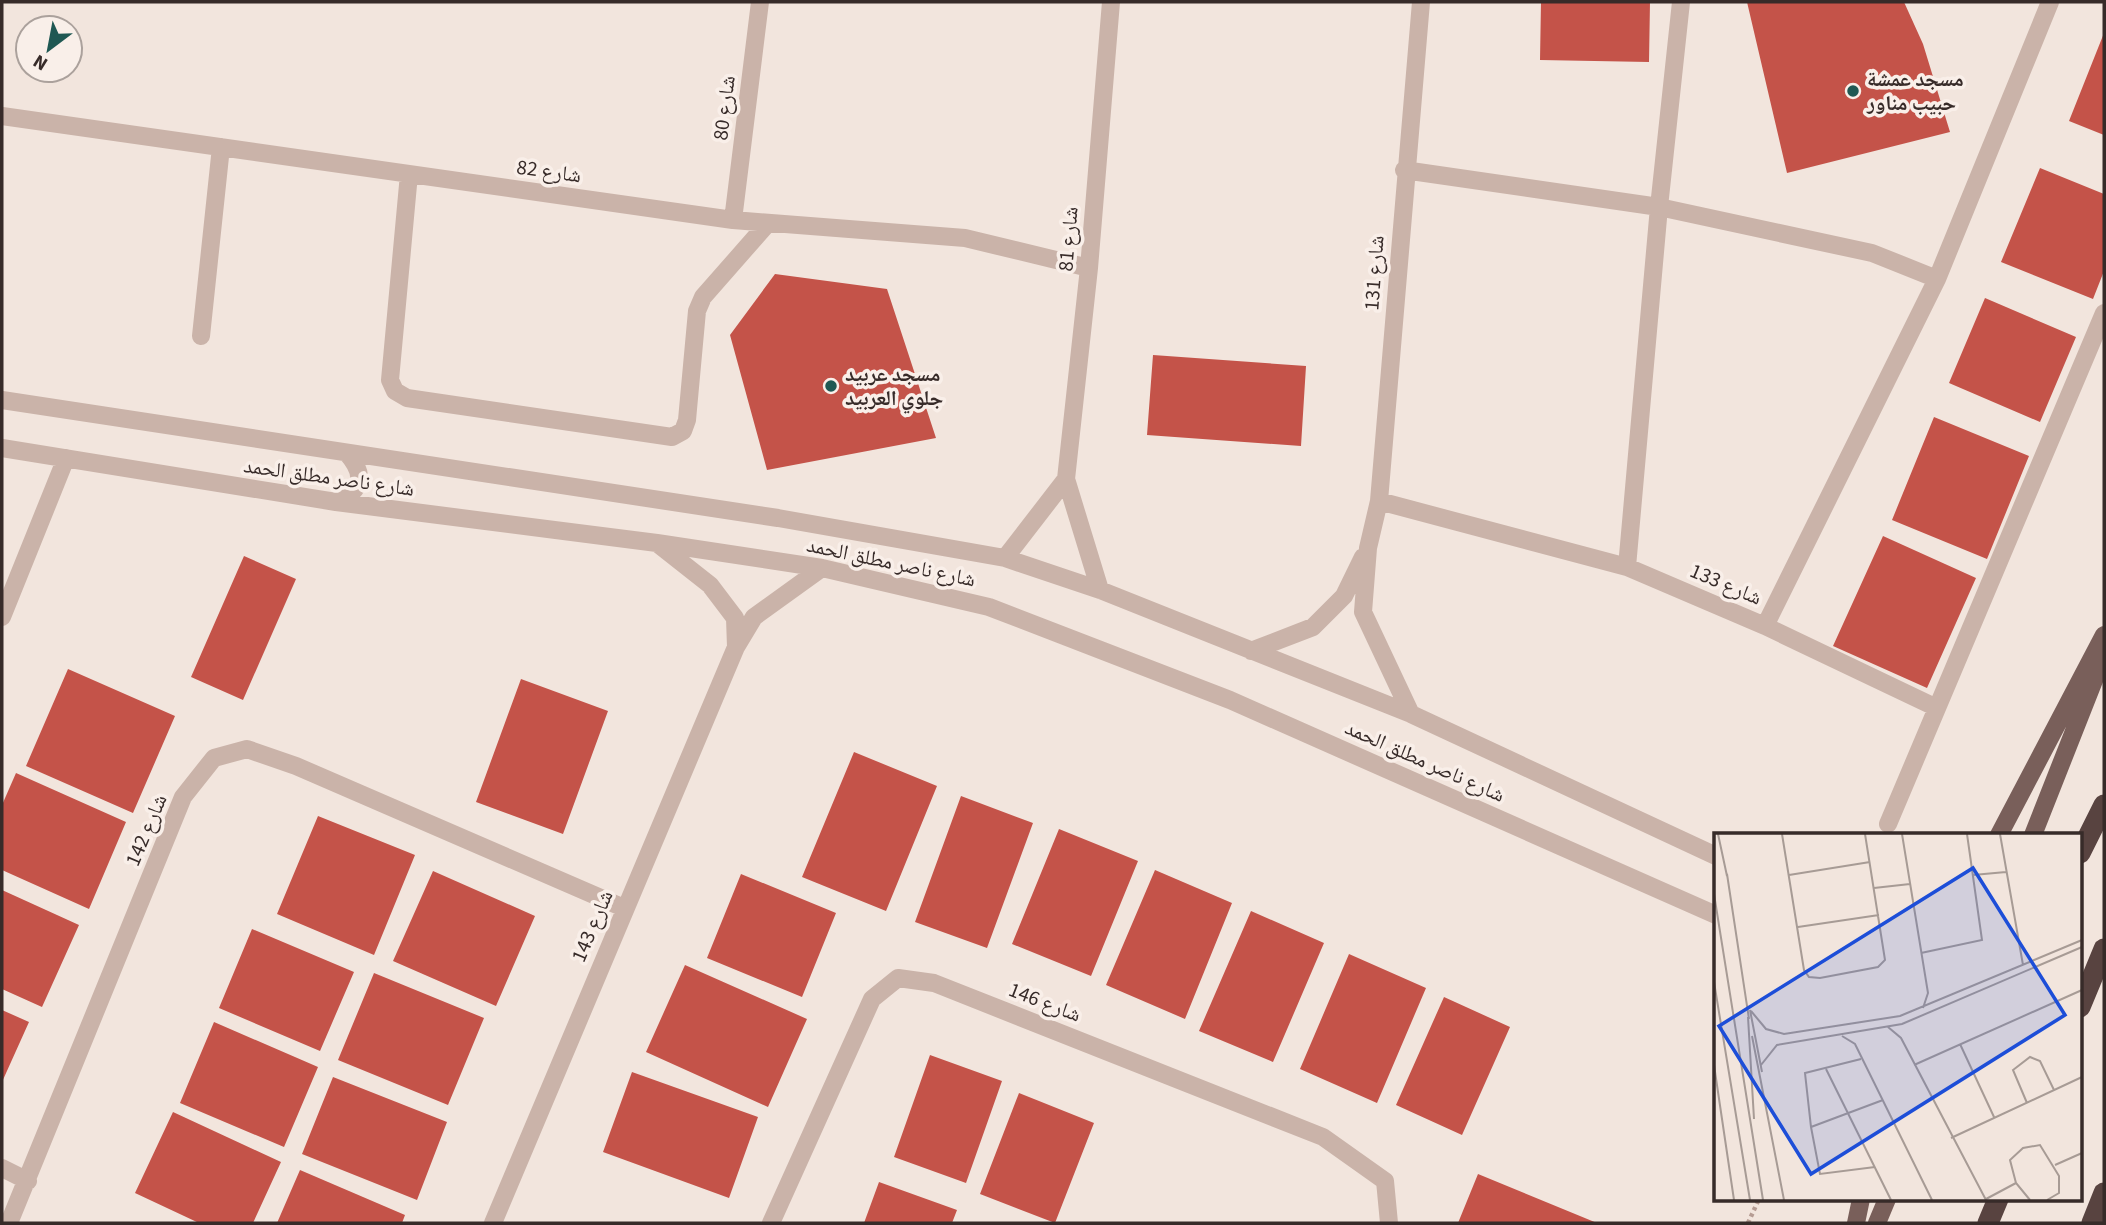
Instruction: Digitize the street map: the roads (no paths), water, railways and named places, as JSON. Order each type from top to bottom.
[{"type":"highway","points":[[2082,848],[2104,805]]},
{"type":"highway","points":[[2082,1002],[2104,949]]},
{"type":"highway","points":[[2092,1223],[2104,1193]]},
{"type":"highway","points":[[1988,1223],[1998,1200]]},
{"type":"main road","points":[[2000,833],[2104,635]]},
{"type":"main road","points":[[2034,833],[2104,655]]},
{"type":"main road","points":[[1856,1223],[1860,1200]]},
{"type":"main road","points":[[1877,1223],[1887,1200]]},
{"type":"street","name":"شارع 80","points":[[733,220],[760,2]]},
{"type":"street","name":"شارع 81","points":[[1100,590],[1066,479],[1089,268],[1111,2]]},
{"type":"street","name":"شارع 131","points":[[1411,714],[1363,612],[1368,548],[1379,501],[1421,2]]},
{"type":"street","points":[[1627,567],[1659,207],[1681,2]]},
{"type":"street","name":"شارع 133","points":[[1379,501],[1627,567],[1765,626],[1937,279],[2050,2]]},
{"type":"street","name":"شارع 82","points":[[2,116],[733,220],[965,238],[1089,268]]},
{"type":"street","points":[[201,336],[221,147]]},
{"type":"street","points":[[1405,170],[1659,207],[1872,253],[1937,279]]},
{"type":"street","points":[[409,174],[390,380],[395,391],[407,398],[672,437],[683,431],[687,420],[700,304],[768,223]]},
{"type":"street","points":[[1888,824],[2104,313]]},
{"type":"street","name":"شارع ناصر مطلق الحمد","points":[[2,400],[778,517],[1005,558],[1100,590],[1411,714],[1714,855]]},
{"type":"street","name":"شارع ناصر مطلق الحمد","points":[[2,448],[337,502],[657,543],[822,568],[989,607],[1230,700],[1714,914]]},
{"type":"street","points":[[337,502],[351,495],[360,482],[358,466],[347,453]]},
{"type":"street","points":[[2,617],[66,458]]},
{"type":"street","points":[[1005,558],[1066,479]]},
{"type":"street","points":[[657,543],[710,585],[735,618],[736,647]]},
{"type":"street","name":"شارع 131","points":[[1251,651],[1313,627],[1344,596],[1368,548]]},
{"type":"street","name":"شارع 143","points":[[493,1223],[736,647],[754,617],[822,568]]},
{"type":"street","points":[[1765,626],[1937,708]]},
{"type":"street","name":"شارع 142","points":[[9,1223],[183,797],[215,758],[247,749],[296,766],[624,908]]},
{"type":"street","name":"شارع 146","points":[[771,1223],[872,999],[898,978],[934,983],[1323,1137],[1385,1181],[1389,1223]]},
{"type":"street","points":[[2,1168],[28,1181]]},
{"type":"place","name":"مسجد عمشة حبيب مناور","points":[[1853,91]]},
{"type":"place","name":"مسجد عربيد جلوي العربيد","points":[[831,386]]}]
